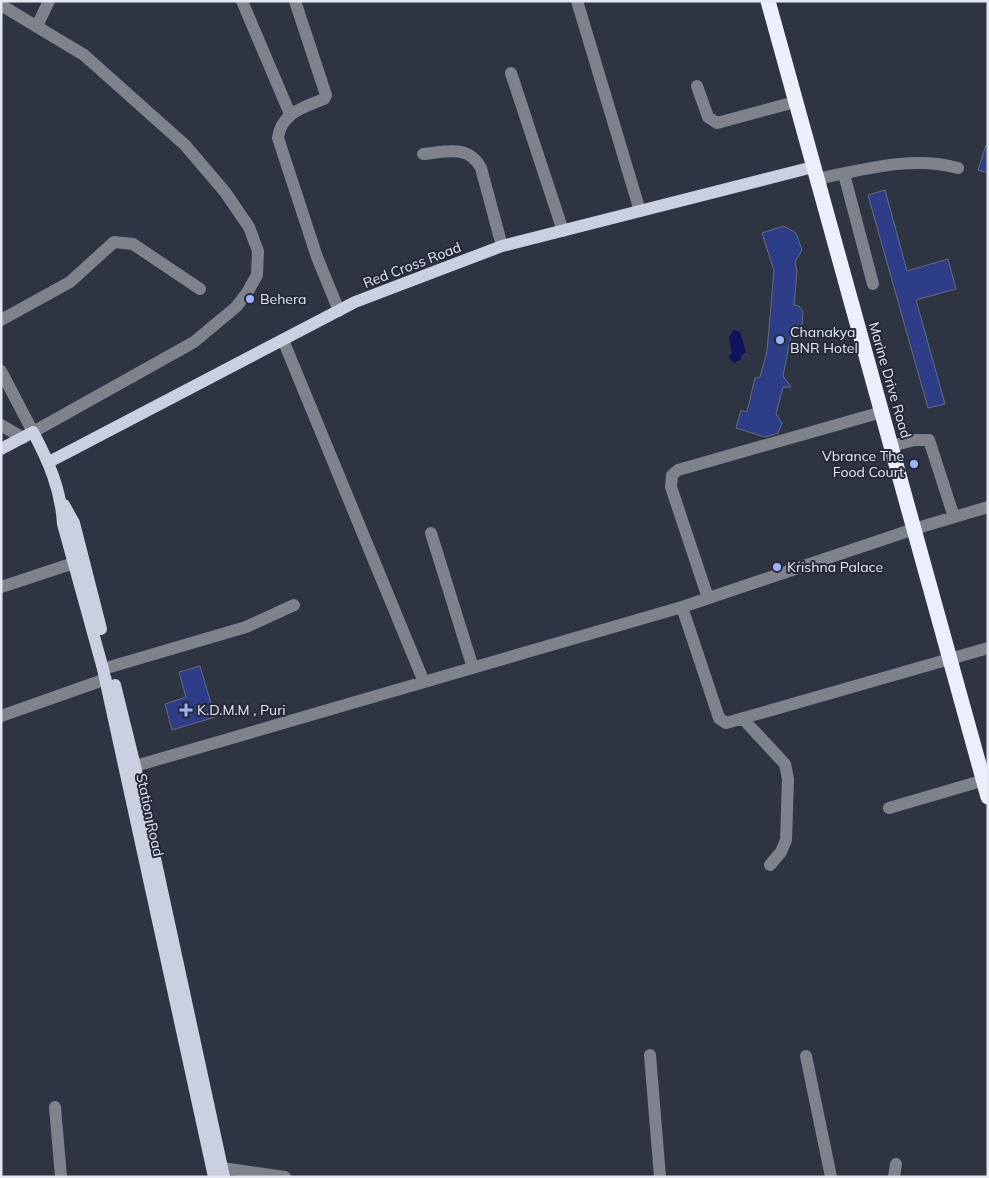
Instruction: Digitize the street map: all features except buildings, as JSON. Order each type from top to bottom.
[{"type":"highway","name":"Marine Drive Road","points":[[768,1],[950,660],[986,780],[988,797]]},
{"type":"main road","name":"Red Cross Road","points":[[49,462],[355,302],[502,246],[640,211],[815,173]]},
{"type":"main road","points":[[1,449],[28,435]]},
{"type":"main road","name":"Station Road","points":[[28,435],[49,462],[62,501],[63,524],[107,671],[220,1174]]},
{"type":"main road","points":[[62,501],[74,523],[107,671]]},
{"type":"street","points":[[38,26],[49,1]]},
{"type":"street","points":[[242,1],[290,114]]},
{"type":"street","points":[[295,1],[326,95],[324,99],[290,114],[279,130],[280,145],[317,257],[339,311]]},
{"type":"street","points":[[577,1],[640,211]]},
{"type":"street","points":[[1,6],[38,26],[84,55],[185,145],[225,192],[249,227],[258,251],[257,275],[248,293],[236,307],[201,336],[28,435]]},
{"type":"street","points":[[511,73],[563,231]]},
{"type":"street","points":[[697,86],[708,117],[717,123],[795,102]]},
{"type":"street","points":[[423,154],[453,151],[468,153],[476,159],[502,246]]},
{"type":"street","points":[[815,173],[844,174],[906,163],[929,162],[958,168]]},
{"type":"street","points":[[844,174],[873,284]]},
{"type":"street","points":[[1,320],[70,282],[114,242],[133,244],[200,289]]},
{"type":"street","points":[[283,340],[424,682]]},
{"type":"street","points":[[1,371],[28,435]]},
{"type":"street","points":[[708,598],[671,487],[672,475],[678,470],[882,412]]},
{"type":"street","points":[[1,425],[28,435]]},
{"type":"street","points":[[891,446],[915,440],[929,440],[954,517]]},
{"type":"street","points":[[130,768],[682,607],[914,529],[988,507]]},
{"type":"street","points":[[431,533],[473,668]]},
{"type":"street","points":[[1,587],[74,563]]},
{"type":"street","points":[[1,716],[107,671],[246,627],[294,605]]},
{"type":"street","points":[[682,607],[719,718],[726,723],[988,648]]},
{"type":"street","points":[[743,719],[785,764],[788,779],[786,840],[770,865]]},
{"type":"street","points":[[889,808],[986,780]]},
{"type":"street","points":[[650,1055],[660,1177]]},
{"type":"street","points":[[806,1056],[831,1177]]},
{"type":"street","points":[[55,1107],[61,1177]]},
{"type":"street","points":[[894,1177],[896,1164]]},
{"type":"street","points":[[220,1174],[285,1177]]},
{"type":"shaded area","points":[[734,330],[740,332],[746,352],[740,360],[734,363],[728,357],[732,353],[729,337]]},
{"type":"place","name":"Behera","points":[[250,299]]},
{"type":"place","name":"Chanakya BNR Hotel","points":[[780,340]]},
{"type":"place","name":"Vbrance The Food Court","points":[[914,464]]},
{"type":"place","name":"Krishna Palace","points":[[777,567]]},
{"type":"place","name":"K.D.M.M , Puri","points":[[186,710]]}]
